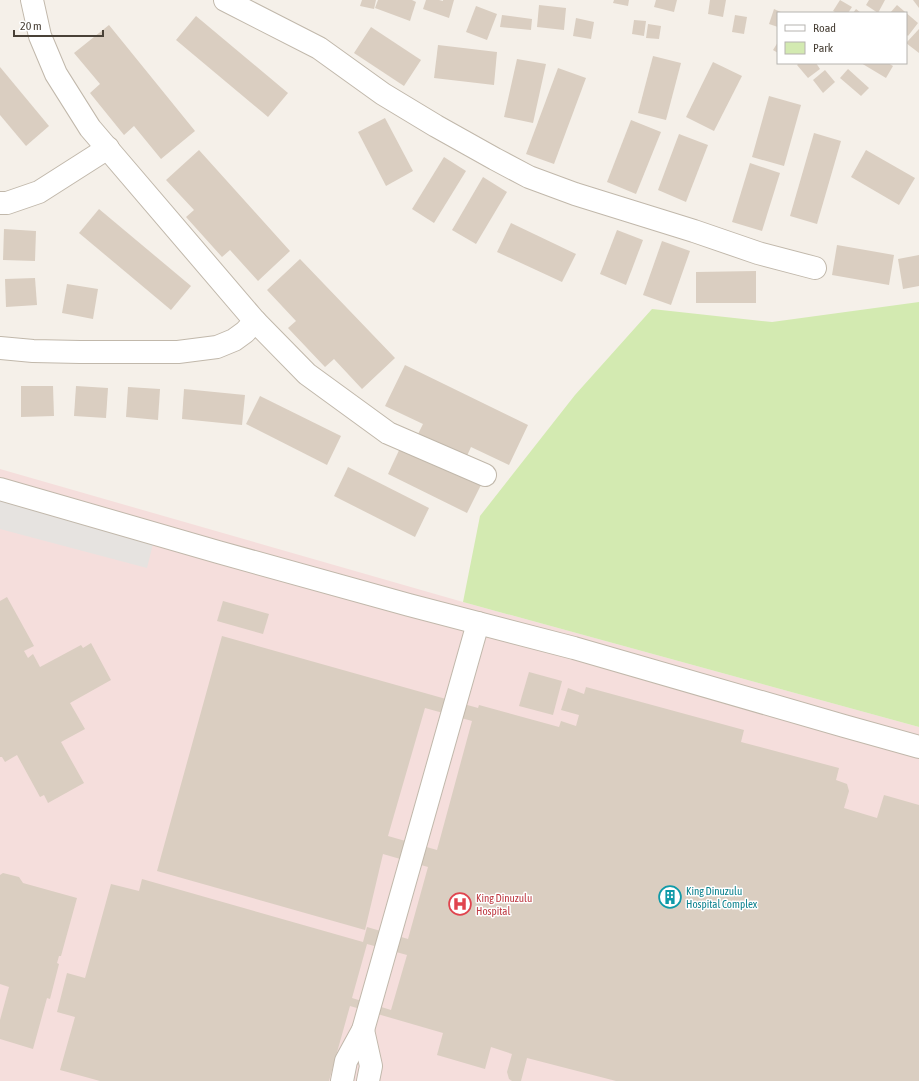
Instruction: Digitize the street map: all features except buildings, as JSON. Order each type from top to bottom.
[{"type":"street","points":[[32,0],[40,36],[56,74],[90,128],[255,321],[307,374],[388,433],[485,476]]},
{"type":"street","points":[[225,0],[320,48],[383,94],[436,126],[529,177],[575,194],[694,231],[758,253],[815,268]]},
{"type":"street","points":[[0,203],[7,203],[39,192],[108,148]]},
{"type":"street","points":[[0,348],[33,351],[178,352],[217,347],[234,340],[245,332],[255,321]]},
{"type":"street","points":[[0,489],[248,561],[582,650],[919,747]]},
{"type":"street","points":[[342,1081],[346,1061],[363,1030],[478,623]]},
{"type":"street","points":[[363,1030],[371,1066],[368,1081]]},
{"type":"shaded area","name":"King Dinuzulu Hospital","points":[[0,469],[463,602],[919,727],[919,1081],[0,1081]]},
{"type":"shaded area","points":[[0,487],[157,528],[147,568],[0,529]]},
{"type":"green space","points":[[919,302],[919,727],[463,602],[480,516],[575,395],[652,309],[772,322]]},
{"type":"place","name":"King Dinuzulu Hospital Complex","points":[[670,897]]},
{"type":"place","name":"King Dinuzulu Hospital","points":[[460,904]]}]
